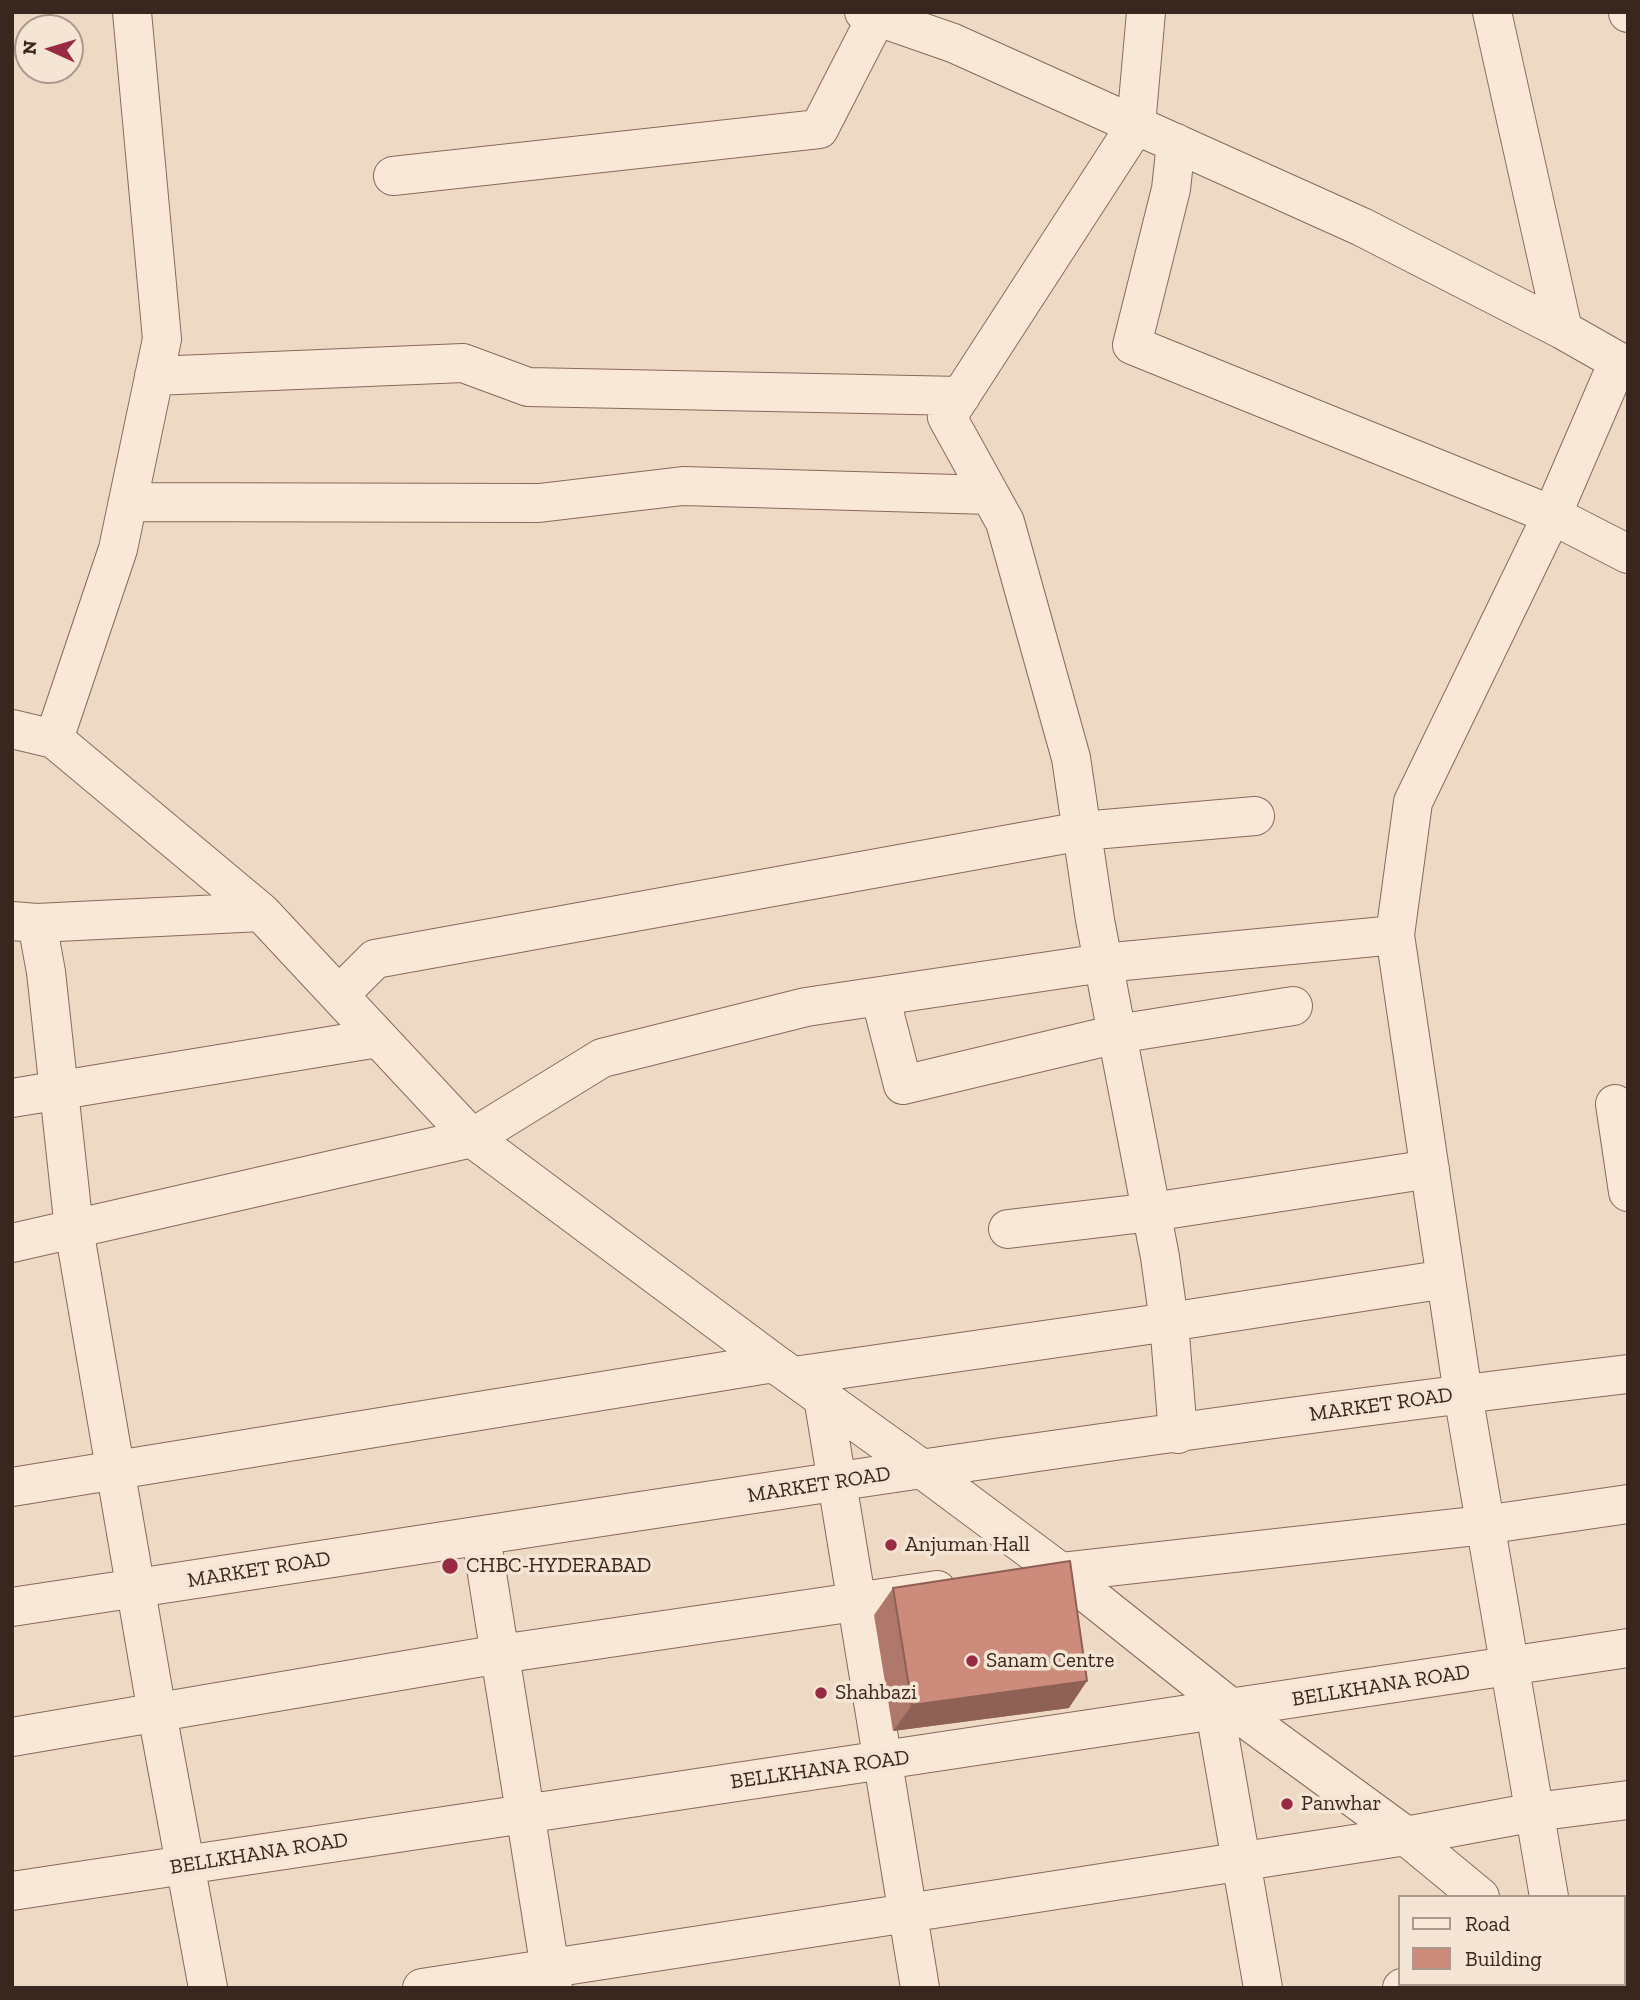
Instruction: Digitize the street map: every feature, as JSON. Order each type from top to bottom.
[{"type":"street","points":[[54,739],[118,549],[162,339],[132,12]]},
{"type":"street","points":[[1146,12],[1136,125],[947,418],[1005,522],[1071,758],[1103,963],[1152,1212],[1169,1322],[1178,1434]]},
{"type":"street","points":[[1492,12],[1563,330]]},
{"type":"street","points":[[393,176],[819,129],[873,14],[953,43],[1362,227],[1563,330],[1623,364],[1413,802],[1395,935],[1463,1394],[1549,1895]]},
{"type":"street","points":[[1176,143],[1171,189],[1132,345],[1552,515],[1628,554]]},
{"type":"street","points":[[154,376],[463,363],[528,387],[961,396]]},
{"type":"street","points":[[128,502],[539,503],[683,486],[990,495]]},
{"type":"street","points":[[12,729],[54,739],[261,912],[472,1138],[1059,1571],[1223,1710],[1406,1836],[1478,1895]]},
{"type":"street","points":[[339,995],[375,959],[1082,831],[1255,816]]},
{"type":"street","points":[[208,1988],[157,1713],[74,1229],[46,972],[25,922],[261,912]]},
{"type":"street","points":[[12,1243],[472,1138],[601,1058],[806,1007],[1103,963],[1395,935]]},
{"type":"street","points":[[880,996],[904,1085],[1117,1034],[1293,1006]]},
{"type":"street","points":[[12,1098],[378,1038]]},
{"type":"street","points":[[1615,1104],[1628,1192]]},
{"type":"street","points":[[1009,1229],[1152,1212],[1430,1169]]},
{"type":"street","points":[[12,1487],[117,1470],[797,1378],[1446,1279]]},
{"type":"street","name":"MARKET ROAD","points":[[12,1607],[922,1469],[1463,1394],[1628,1374]]},
{"type":"street","points":[[797,1378],[837,1483],[920,1988]]},
{"type":"street","points":[[1005,1580],[1059,1571],[1484,1525],[1628,1504]]},
{"type":"street","points":[[481,1536],[552,1978]]},
{"type":"street","points":[[12,1737],[500,1654],[965,1586]]},
{"type":"street","name":"BELLKHANA ROAD","points":[[12,1891],[1628,1648]]},
{"type":"street","points":[[1223,1710],[1241,1861],[1263,1988]]},
{"type":"street","points":[[422,1988],[552,1978],[908,1912],[1406,1836],[1535,1812],[1628,1800]]},
{"type":"building","name":"Sanam Centre","points":[[1070,1561],[1087,1681],[912,1705],[893,1588]]},
{"type":"place","name":"Anjuman Hall","points":[[891,1545]]},
{"type":"place","name":"CHBC-HYDERABAD","points":[[450,1566]]},
{"type":"place","name":"Sanam Centre","points":[[972,1661]]},
{"type":"place","name":"Shahbazi","points":[[821,1693]]},
{"type":"place","name":"Panwhar","points":[[1287,1804]]}]
